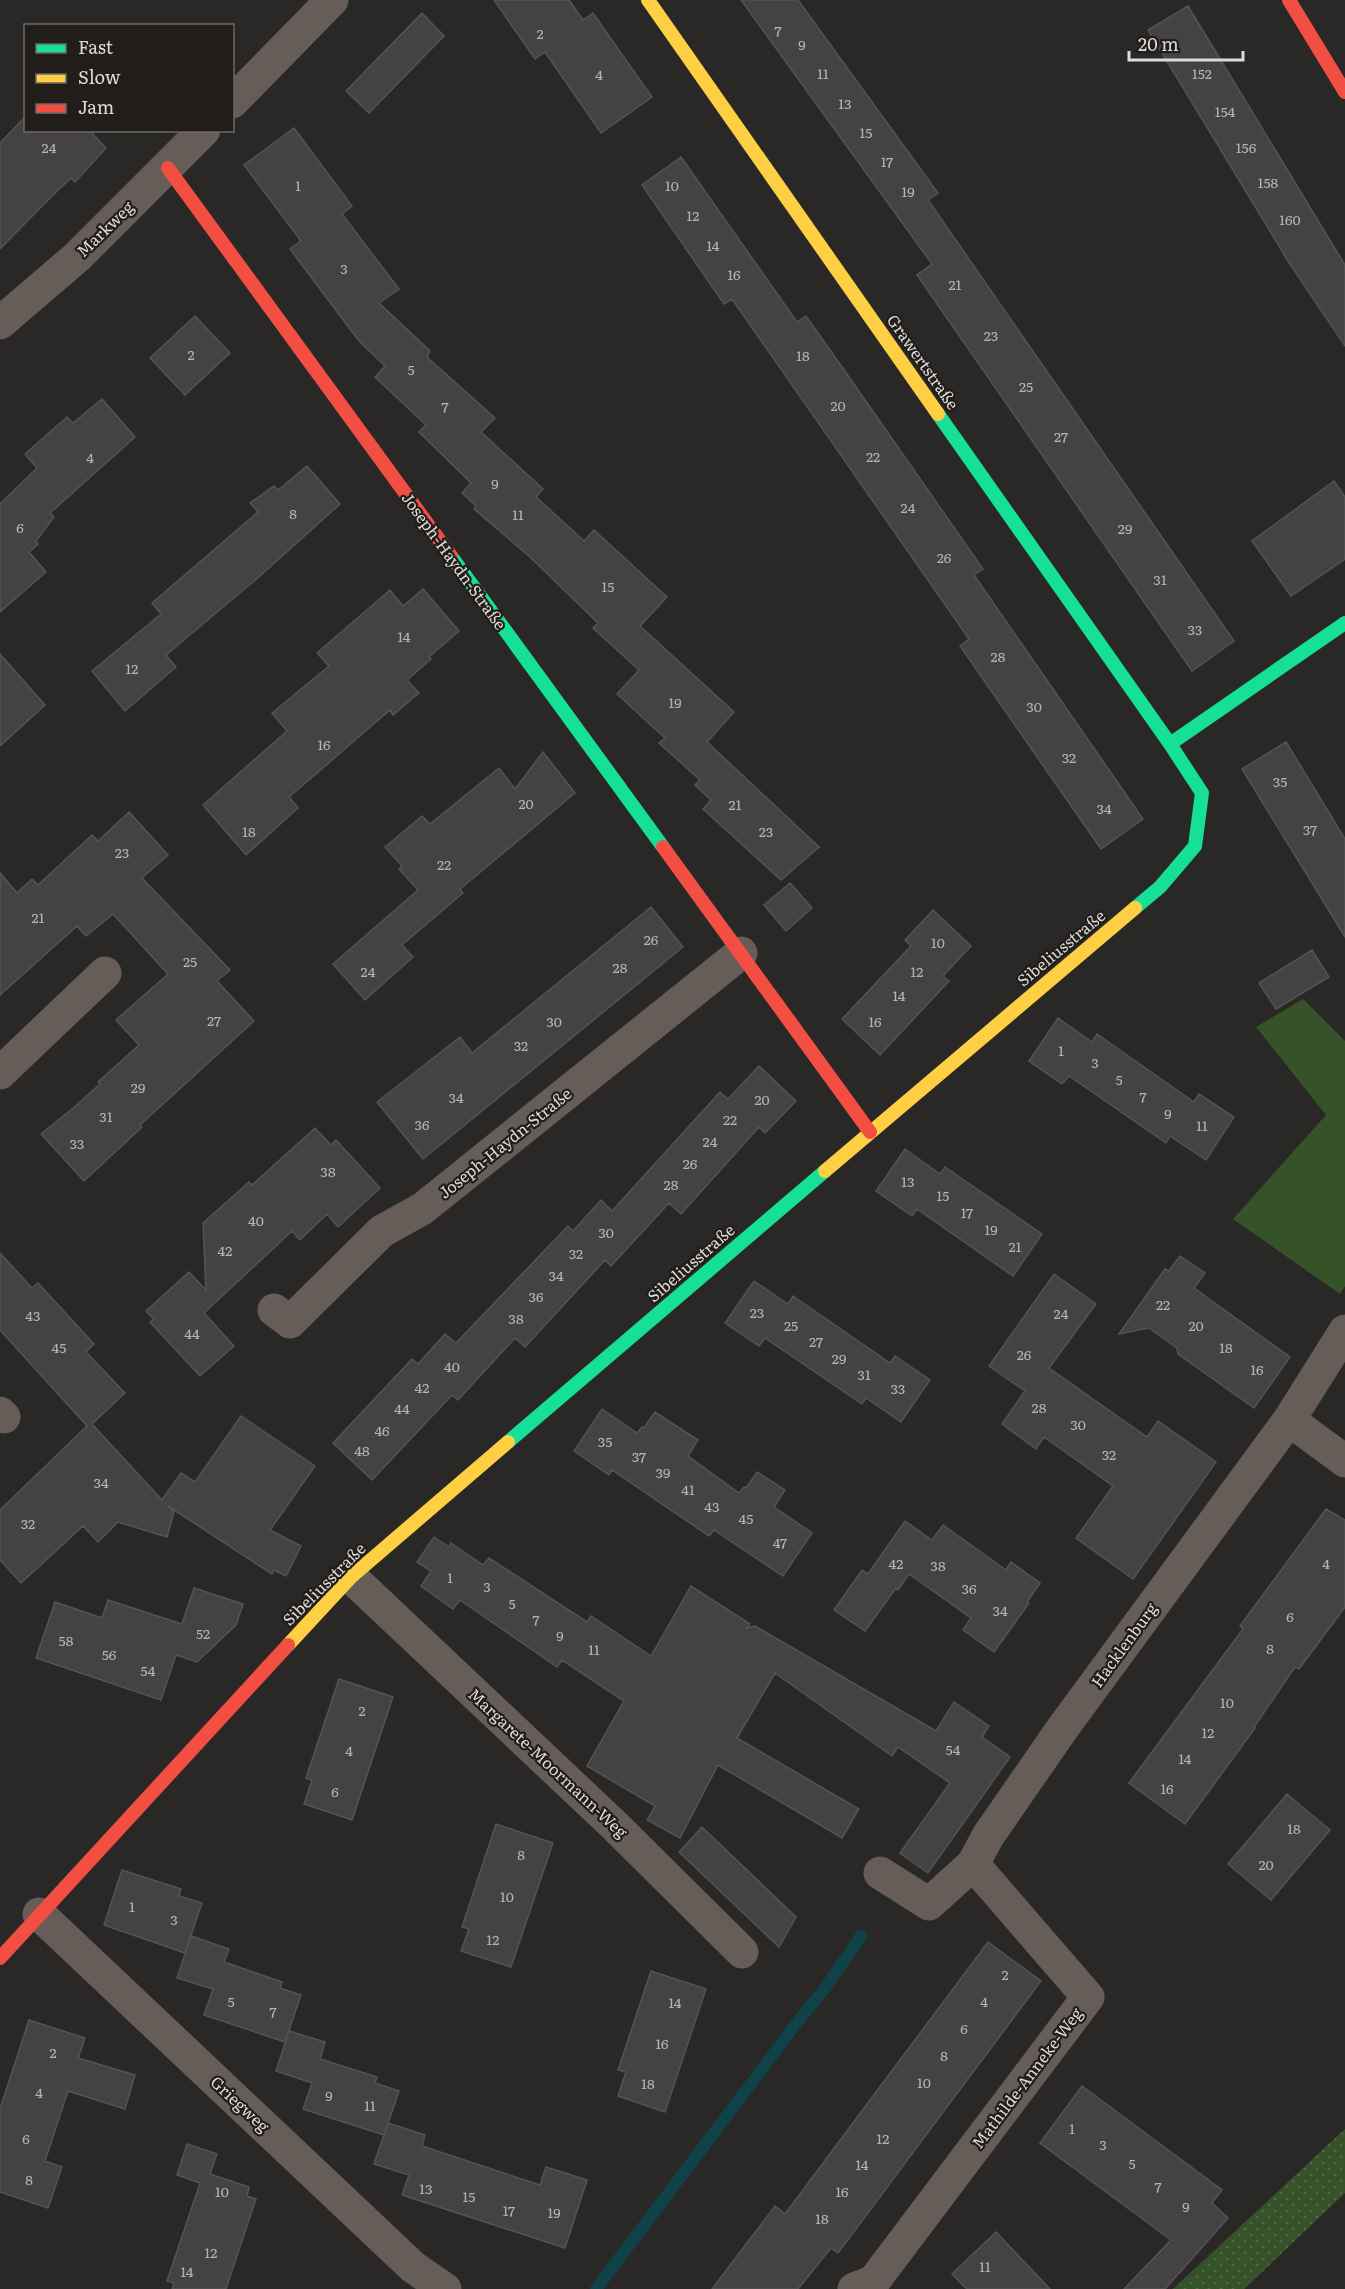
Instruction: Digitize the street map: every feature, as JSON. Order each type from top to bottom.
[{"type":"street","points":[[234,100],[332,0]]},
{"type":"street","name":"Grawertstraße","points":[[648,0],[1170,744]]},
{"type":"street","points":[[1288,0],[1345,92]]},
{"type":"street","name":"Markweg","points":[[0,323],[77,257],[202,132]]},
{"type":"street","name":"Joseph-Haydn-Straße","points":[[168,168],[870,1132]]},
{"type":"street","points":[[1170,744],[1345,623]]},
{"type":"street","name":"Sibeliusstraße","points":[[0,1958],[351,1577],[1160,887],[1195,846],[1202,793],[1170,744]]},
{"type":"street","name":"Joseph-Haydn-Straße","points":[[274,1310],[290,1322],[382,1231],[422,1209],[741,953]]},
{"type":"street","points":[[0,1073],[105,973]]},
{"type":"street","name":"Hacklenburg","points":[[880,1873],[929,1904],[973,1864],[988,1836],[1062,1730],[1289,1420],[1345,1331]]},
{"type":"street","points":[[1289,1420],[1345,1461]]},
{"type":"street","name":"Margarete-Moormann-Weg","points":[[351,1577],[614,1825],[742,1952]]},
{"type":"street","name":"Mathilde-Anneke-Weg","points":[[854,2289],[874,2281],[1088,1997],[973,1864]]},
{"type":"street","name":"Griegweg","points":[[39,1914],[413,2267],[445,2289]]},
{"type":"green space","points":[[1303,999],[1345,1041],[1345,1286],[1340,1294],[1233,1219],[1326,1115],[1256,1027]]},
{"type":"green space","points":[[1345,2129],[1345,2193],[1244,2289],[1173,2289]]},
{"type":"building","points":[[494,0],[569,0],[583,20],[593,13],[652,97],[601,133],[545,52],[535,59]]},
{"type":"building","points":[[741,0],[798,0],[938,193],[928,200],[1234,641],[1192,671],[917,275],[932,264]]},
{"type":"building","points":[[1188,6],[1345,265],[1345,346],[1288,261],[1148,30]]},
{"type":"building","points":[[422,13],[444,36],[369,113],[346,91]]},
{"type":"building","points":[[24,118],[24,132],[91,132],[106,148],[75,182],[71,178],[0,249],[0,143]]},
{"type":"building","points":[[294,128],[352,206],[342,214],[399,289],[379,303],[430,351],[427,357],[495,418],[481,432],[543,489],[536,497],[584,541],[594,530],[667,597],[640,626],[734,712],[707,742],[819,847],[781,880],[703,809],[711,800],[695,785],[700,780],[659,743],[665,738],[617,694],[639,670],[593,628],[598,623],[530,557],[474,509],[476,506],[462,493],[471,483],[419,432],[426,425],[375,377],[385,366],[359,341],[290,249],[301,241],[244,165]]},
{"type":"building","points":[[681,157],[797,322],[806,316],[983,569],[974,575],[1143,819],[1101,849],[960,646],[969,639],[732,299],[724,304],[642,185]]},
{"type":"building","points":[[195,316],[230,353],[185,395],[150,358]]},
{"type":"building","points":[[102,399],[135,437],[50,513],[54,517],[36,541],[38,544],[29,552],[46,572],[0,612],[0,504],[37,468],[25,454],[67,417],[73,423]]},
{"type":"building","points":[[307,466],[340,504],[260,576],[166,655],[176,667],[125,711],[92,671],[161,614],[152,603],[258,512],[250,503],[274,486],[278,490]]},
{"type":"building","points":[[1334,481],[1345,497],[1345,559],[1291,596],[1252,541]]},
{"type":"building","points":[[423,589],[459,631],[407,680],[419,693],[393,715],[390,710],[289,797],[298,808],[246,855],[203,805],[287,731],[272,713],[329,666],[317,653],[390,590],[403,606]]},
{"type":"building","points":[[0,654],[45,705],[0,746]]},
{"type":"building","points":[[1286,742],[1345,839],[1345,937],[1242,769]]},
{"type":"building","points":[[543,752],[575,793],[460,889],[463,893],[402,945],[413,957],[365,1000],[333,964],[418,890],[399,869],[402,866],[385,847],[422,816],[430,824],[499,768],[515,789]]},
{"type":"building","points":[[129,812],[168,855],[142,878],[230,970],[217,981],[254,1021],[140,1125],[142,1127],[84,1181],[41,1134],[100,1084],[98,1082],[139,1045],[116,1020],[168,974],[113,914],[86,936],[77,926],[0,995],[0,873],[17,893],[32,879],[38,885],[92,835],[98,841]]},
{"type":"building","points":[[790,883],[812,908],[786,931],[764,905]]},
{"type":"building","points":[[651,907],[683,947],[423,1159],[377,1102],[460,1037],[472,1053]]},
{"type":"building","points":[[933,910],[971,946],[943,976],[949,981],[880,1055],[842,1019],[911,946],[905,940]]},
{"type":"building","points":[[1312,950],[1329,977],[1276,1009],[1259,983]]},
{"type":"building","points":[[1058,1018],[1092,1042],[1097,1034],[1194,1102],[1199,1094],[1234,1117],[1206,1160],[1170,1136],[1166,1143],[1069,1076],[1062,1084],[1029,1061]]},
{"type":"building","points":[[759,1066],[796,1101],[765,1133],[759,1127],[681,1214],[669,1203],[611,1266],[605,1260],[525,1347],[515,1338],[458,1400],[452,1395],[372,1480],[333,1443],[412,1359],[418,1364],[445,1334],[456,1343],[568,1226],[573,1231],[601,1200],[612,1211],[720,1092],[728,1099]]},
{"type":"building","points":[[315,1128],[331,1145],[336,1140],[380,1188],[338,1227],[327,1214],[300,1240],[292,1231],[204,1313],[234,1346],[200,1376],[150,1322],[154,1319],[146,1311],[189,1272],[206,1290],[203,1223],[249,1182],[252,1185]]},
{"type":"building","points":[[905,1149],[940,1174],[945,1167],[1042,1234],[1013,1276],[917,1209],[912,1216],[876,1191]]},
{"type":"building","points":[[0,1253],[32,1288],[38,1283],[94,1344],[86,1352],[125,1393],[92,1424],[162,1500],[181,1473],[195,1482],[241,1416],[315,1466],[270,1530],[301,1546],[286,1576],[274,1570],[272,1574],[168,1506],[174,1512],[167,1537],[118,1522],[98,1542],[83,1526],[21,1583],[0,1560],[0,1510],[87,1426],[0,1330]]},
{"type":"building","points":[[1180,1256],[1205,1273],[1194,1288],[1290,1357],[1254,1408],[1178,1354],[1177,1348],[1149,1328],[1119,1334],[1165,1269],[1169,1271]]},
{"type":"building","points":[[1054,1274],[1096,1304],[1049,1368],[1147,1437],[1158,1421],[1216,1462],[1133,1579],[1076,1538],[1113,1486],[1044,1437],[1036,1449],[1002,1424],[1025,1391],[989,1366]]},
{"type":"building","points":[[754,1281],[788,1304],[793,1296],[890,1363],[895,1356],[930,1380],[901,1422],[866,1398],[862,1404],[765,1338],[759,1346],[725,1323]]},
{"type":"building","points":[[602,1409],[637,1433],[642,1427],[644,1428],[655,1412],[698,1440],[688,1456],[739,1493],[744,1487],[746,1488],[757,1472],[785,1490],[774,1507],[812,1533],[783,1576],[714,1530],[709,1536],[612,1470],[609,1475],[574,1451]]},
{"type":"building","points":[[1326,1509],[1345,1520],[1345,1607],[1299,1669],[1295,1667],[1255,1728],[1185,1824],[1129,1783],[1243,1629],[1240,1626]]},
{"type":"building","points":[[905,1521],[932,1540],[943,1525],[1006,1570],[1011,1562],[1040,1583],[1027,1602],[1029,1603],[994,1652],[963,1630],[971,1618],[909,1574],[865,1631],[834,1610],[862,1570],[868,1574]]},
{"type":"building","points":[[434,1537],[449,1547],[451,1543],[483,1565],[489,1558],[587,1622],[591,1616],[651,1656],[691,1586],[750,1624],[747,1628],[755,1626],[936,1731],[954,1702],[989,1726],[982,1737],[1010,1757],[928,1873],[900,1853],[950,1783],[898,1747],[892,1756],[775,1673],[737,1738],[859,1809],[842,1838],[718,1765],[680,1838],[647,1820],[655,1806],[587,1766],[624,1701],[562,1660],[557,1667],[460,1600],[453,1609],[421,1586],[431,1571],[417,1562]]},
{"type":"building","points":[[194,1588],[243,1604],[236,1625],[197,1662],[176,1655],[161,1700],[36,1658],[55,1602],[102,1618],[108,1600],[182,1624]]},
{"type":"building","points":[[339,1679],[393,1697],[352,1820],[304,1804],[312,1780],[306,1778]]},
{"type":"building","points":[[1287,1794],[1330,1830],[1271,1900],[1228,1864]]},
{"type":"building","points":[[496,1824],[553,1843],[511,1967],[461,1951],[469,1929],[462,1927]]},
{"type":"building","points":[[702,1827],[796,1917],[779,1947],[679,1852]]},
{"type":"building","points":[[122,1870],[181,1889],[179,1896],[202,1903],[185,1953],[104,1925]]},
{"type":"building","points":[[191,1936],[229,1949],[224,1962],[282,1982],[280,1988],[301,1995],[285,2042],[204,2015],[213,1989],[177,1978]]},
{"type":"building","points":[[988,1942],[1041,1981],[838,2253],[831,2248],[798,2289],[712,2289],[775,2206],[785,2214]]},
{"type":"building","points":[[651,1971],[706,1989],[665,2112],[618,2096],[626,2072],[618,2070]]},
{"type":"building","points":[[29,2020],[85,2038],[78,2058],[135,2075],[125,2109],[68,2091],[45,2161],[62,2167],[48,2208],[0,2192],[0,2109]]},
{"type":"building","points":[[289,2031],[325,2042],[320,2059],[377,2077],[375,2083],[399,2091],[384,2135],[303,2109],[312,2083],[276,2071]]},
{"type":"building","points":[[1082,2086],[1222,2190],[1212,2203],[1228,2218],[1165,2289],[1124,2289],[1171,2240],[1040,2143]]},
{"type":"building","points":[[388,2123],[425,2135],[422,2146],[540,2185],[546,2167],[587,2180],[565,2248],[402,2195],[409,2175],[374,2164]]},
{"type":"building","points":[[187,2144],[217,2154],[210,2174],[249,2187],[247,2196],[256,2199],[226,2289],[172,2289],[174,2283],[167,2281],[200,2183],[177,2175]]},
{"type":"building","points":[[996,2232],[1050,2289],[967,2289],[952,2274]]},
{"type":"waterway","points":[[596,2289],[826,1987],[861,1936]]},
{"type":"traffic: fast","points":[[938,414],[1170,744]]},
{"type":"traffic: fast","points":[[451,556],[663,847]]},
{"type":"traffic: fast","points":[[1135,908],[1160,887],[1195,846],[1202,793],[1170,744],[1345,623]]},
{"type":"traffic: fast","points":[[508,1442],[825,1171]]},
{"type":"traffic: slow","points":[[648,0],[938,414]]},
{"type":"traffic: slow","points":[[825,1171],[1135,908]]},
{"type":"traffic: slow","points":[[288,1645],[351,1577],[508,1442]]},
{"type":"traffic: jam","points":[[1289,0],[1345,92]]},
{"type":"traffic: jam","points":[[168,168],[451,556]]},
{"type":"traffic: jam","points":[[663,847],[870,1132]]},
{"type":"traffic: jam","points":[[0,1958],[288,1645]]}]
